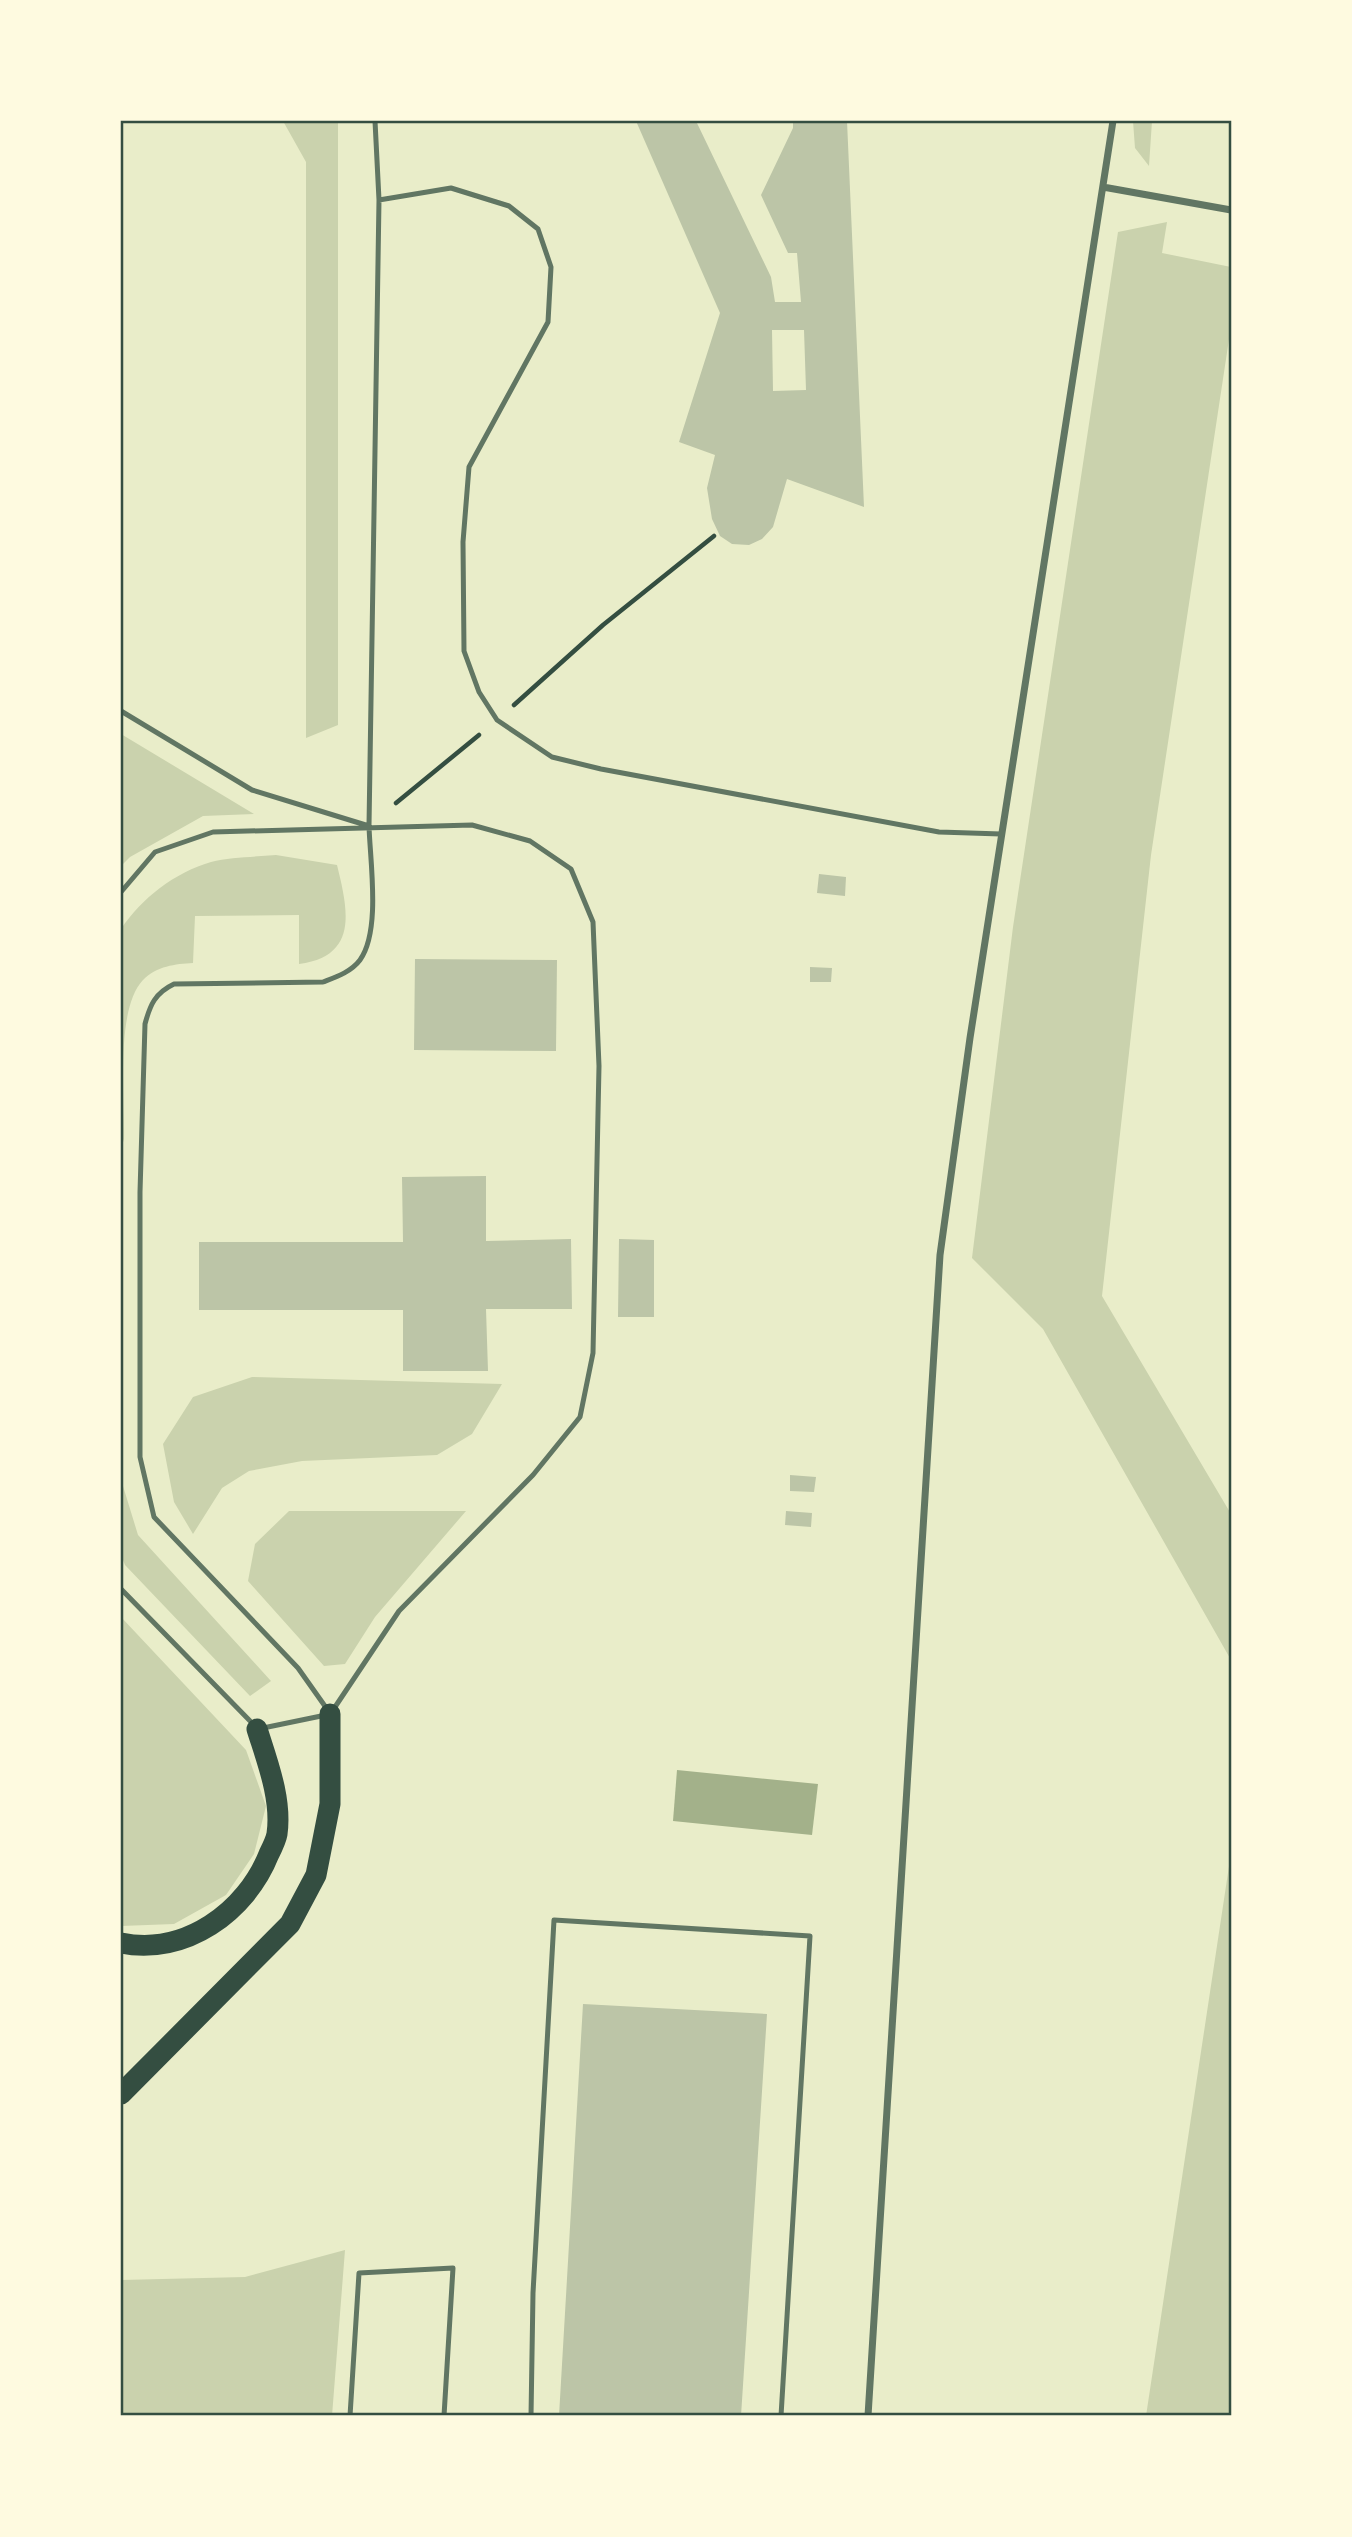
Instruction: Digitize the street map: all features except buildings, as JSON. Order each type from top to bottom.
[{"type":"highway","points":[[121,2094],[290,1924],[316,1875],[327,1816],[330,1714]]},
{"type":"highway","points":[[121,1942],[135,1945],[190,1937],[227,1916],[260,1878],[277,1834],[274,1782],[257,1729]]},
{"type":"street","points":[[868,2416],[940,1255],[1001,834],[1113,121]]},
{"type":"street","points":[[1103,187],[1231,210]]},
{"type":"lane","points":[[330,1714],[298,1668],[154,1517],[140,1457],[139,1192],[145,1024],[151,1003],[162,990],[174,984],[323,982],[343,975],[361,960],[372,923],[369,826],[379,200],[375,121]]},
{"type":"lane","points":[[379,200],[451,188],[509,206],[538,229],[551,267],[548,322],[469,467],[463,542],[464,651],[479,692],[497,720],[552,757],[601,769],[939,832],[1001,834]]},
{"type":"lane","points":[[121,711],[253,790],[369,826]]},
{"type":"lane","points":[[121,892],[155,852],[213,832],[472,825],[530,841],[571,869],[593,922],[599,1066],[593,1353],[580,1417],[533,1475],[399,1611],[330,1714],[257,1729],[121,1589]]},
{"type":"lane","points":[[531,2416],[533,2293],[554,1920],[810,1936],[780,2416]]},
{"type":"lane","points":[[350,2416],[359,2273],[453,2268],[444,2416]]},
{"type":"path","points":[[369,826],[497,720],[603,625],[714,536]]},
{"type":"shaded area","points":[[283,121],[338,121],[338,725],[306,738],[306,162]]},
{"type":"shaded area","points":[[1133,121],[1152,121],[1149,166],[1135,148]]},
{"type":"shaded area","points":[[1167,222],[1162,253],[1231,267],[1231,326],[1151,855],[1102,1296],[1231,1514],[1231,1660],[1043,1329],[972,1258],[1013,927],[1118,232]]},
{"type":"shaded area","points":[[121,734],[254,814],[203,816],[130,857],[121,866]]},
{"type":"shaded area","points":[[276,855],[337,865],[346,914],[340,941],[332,951],[318,959],[299,964],[299,915],[195,916],[193,963],[166,967],[148,975],[134,994],[128,1012],[123,1056],[124,1139],[121,1149],[121,929],[149,897],[184,873],[219,860]]},
{"type":"shaded area","points":[[121,1215],[123,1486],[138,1535],[271,1681],[250,1696],[125,1565],[121,1555]]},
{"type":"shaded area","points":[[252,1377],[502,1384],[472,1434],[437,1455],[302,1461],[249,1471],[222,1488],[193,1534],[174,1502],[163,1444],[193,1397]]},
{"type":"shaded area","points":[[289,1511],[466,1511],[375,1617],[345,1664],[324,1666],[248,1581],[255,1544]]},
{"type":"shaded area","points":[[121,1617],[246,1750],[266,1806],[254,1854],[226,1895],[174,1924],[121,1926]]},
{"type":"shaded area","points":[[677,1770],[818,1784],[812,1835],[673,1821]]},
{"type":"shaded area","points":[[1231,1853],[1231,2416],[1146,2416]]},
{"type":"shaded area","points":[[345,2250],[332,2416],[121,2416],[121,2280],[245,2277]]}]
